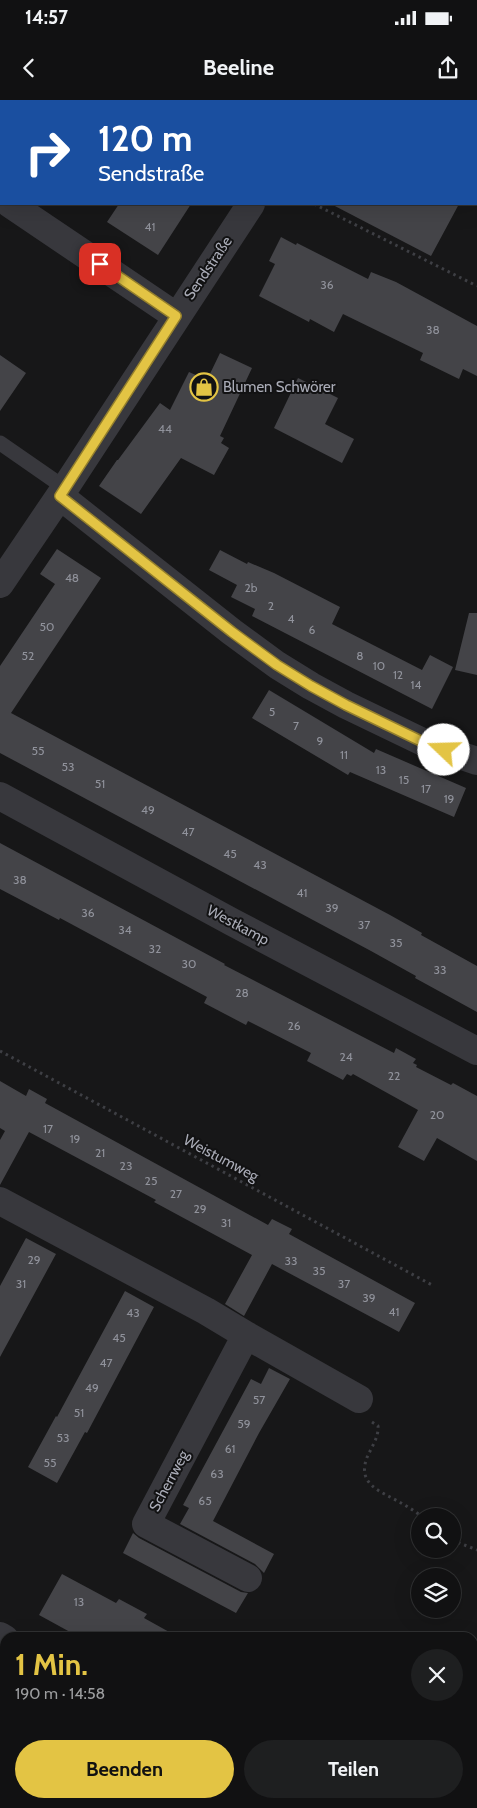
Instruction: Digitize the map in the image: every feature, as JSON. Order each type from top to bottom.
[{"type":"street","points":[[11,205],[176,316]]},
{"type":"street","name":"Sendstraße","points":[[0,584],[63,492],[176,316],[250,205]]},
{"type":"street","points":[[63,492],[232,632],[277,665],[346,705],[419,740],[477,761]]},
{"type":"street","name":"Westkamp","points":[[0,796],[232,922],[477,1051]]},
{"type":"street","points":[[0,1201],[206,1311],[359,1399]]},
{"type":"street","name":"Scherrweg","points":[[246,1335],[146,1524],[248,1578]]},
{"type":"lane","points":[[0,443],[63,492]]},
{"type":"path","points":[[316,205],[477,286]]},
{"type":"path","name":"Weistumweg","points":[[0,1051],[432,1285]]},
{"type":"path","points":[[359,1399],[364,1416],[378,1426],[379,1431],[366,1458],[365,1470],[368,1483],[411,1509]]},
{"type":"path","points":[[461,1544],[477,1550]]},
{"type":"building","points":[[118,205],[190,205],[158,255],[107,222]]},
{"type":"building","points":[[333,205],[458,205],[431,256]]},
{"type":"building","points":[[281,237],[296,245],[297,243],[368,279],[371,272],[396,282],[477,326],[477,376],[463,369],[459,379],[420,360],[423,353],[343,314],[334,332],[310,319],[309,322],[259,296],[275,264],[269,261]]},
{"type":"building","points":[[220,353],[252,368],[220,436],[224,438],[221,443],[229,448],[214,475],[181,458],[141,514],[99,486],[160,403],[170,410],[189,372],[207,380]]},
{"type":"building","points":[[0,355],[26,373],[0,411]]},
{"type":"building","points":[[298,378],[338,398],[325,424],[354,439],[342,463],[274,428]]},
{"type":"building","points":[[57,549],[101,578],[11,713],[390,915],[422,933],[421,935],[477,966],[477,1012],[371,951],[0,753],[0,666],[55,584],[40,574]]},
{"type":"building","points":[[220,550],[247,564],[248,562],[274,573],[340,607],[332,624],[422,670],[430,655],[453,667],[432,709],[252,616],[255,609],[231,597],[237,585],[209,570]]},
{"type":"building","points":[[469,613],[477,613],[477,675],[455,670]]},
{"type":"building","points":[[269,690],[374,753],[376,749],[466,788],[454,817],[350,772],[348,775],[252,718]]},
{"type":"building","points":[[0,843],[224,965],[394,1053],[396,1048],[416,1059],[413,1063],[417,1065],[416,1067],[477,1096],[477,1161],[437,1138],[424,1161],[398,1147],[418,1110],[353,1074],[351,1076],[347,1074],[343,1080],[307,1061],[311,1053],[248,1021],[246,1025],[204,1003],[207,997],[60,918],[59,920],[0,889]]},
{"type":"building","points":[[0,1081],[26,1096],[29,1089],[47,1099],[45,1103],[268,1225],[272,1219],[292,1229],[289,1234],[415,1303],[399,1332],[272,1264],[244,1316],[225,1304],[252,1255],[154,1202],[156,1200],[29,1132],[0,1185],[0,1140],[5,1131],[0,1128]]},
{"type":"building","points":[[26,1238],[56,1254],[0,1357],[0,1286]]},
{"type":"building","points":[[125,1291],[154,1307],[87,1433],[85,1432],[57,1483],[28,1467]]},
{"type":"building","points":[[269,1368],[290,1379],[259,1433],[213,1521],[274,1554],[264,1573],[255,1564],[180,1524],[189,1508],[183,1505],[251,1379],[261,1384]]},
{"type":"building","points":[[133,1533],[139,1538],[241,1592],[248,1593],[236,1613],[123,1553]]},
{"type":"building","points":[[62,1574],[116,1603],[119,1599],[147,1614],[144,1618],[169,1632],[70,1632],[39,1615]]},
{"type":"place","name":"Blumen Schwörer","points":[[204,387]]},
{"type":"route","points":[[100,264],[176,316],[60,496],[232,632],[277,665],[346,705],[427,744],[444,750]]}]
